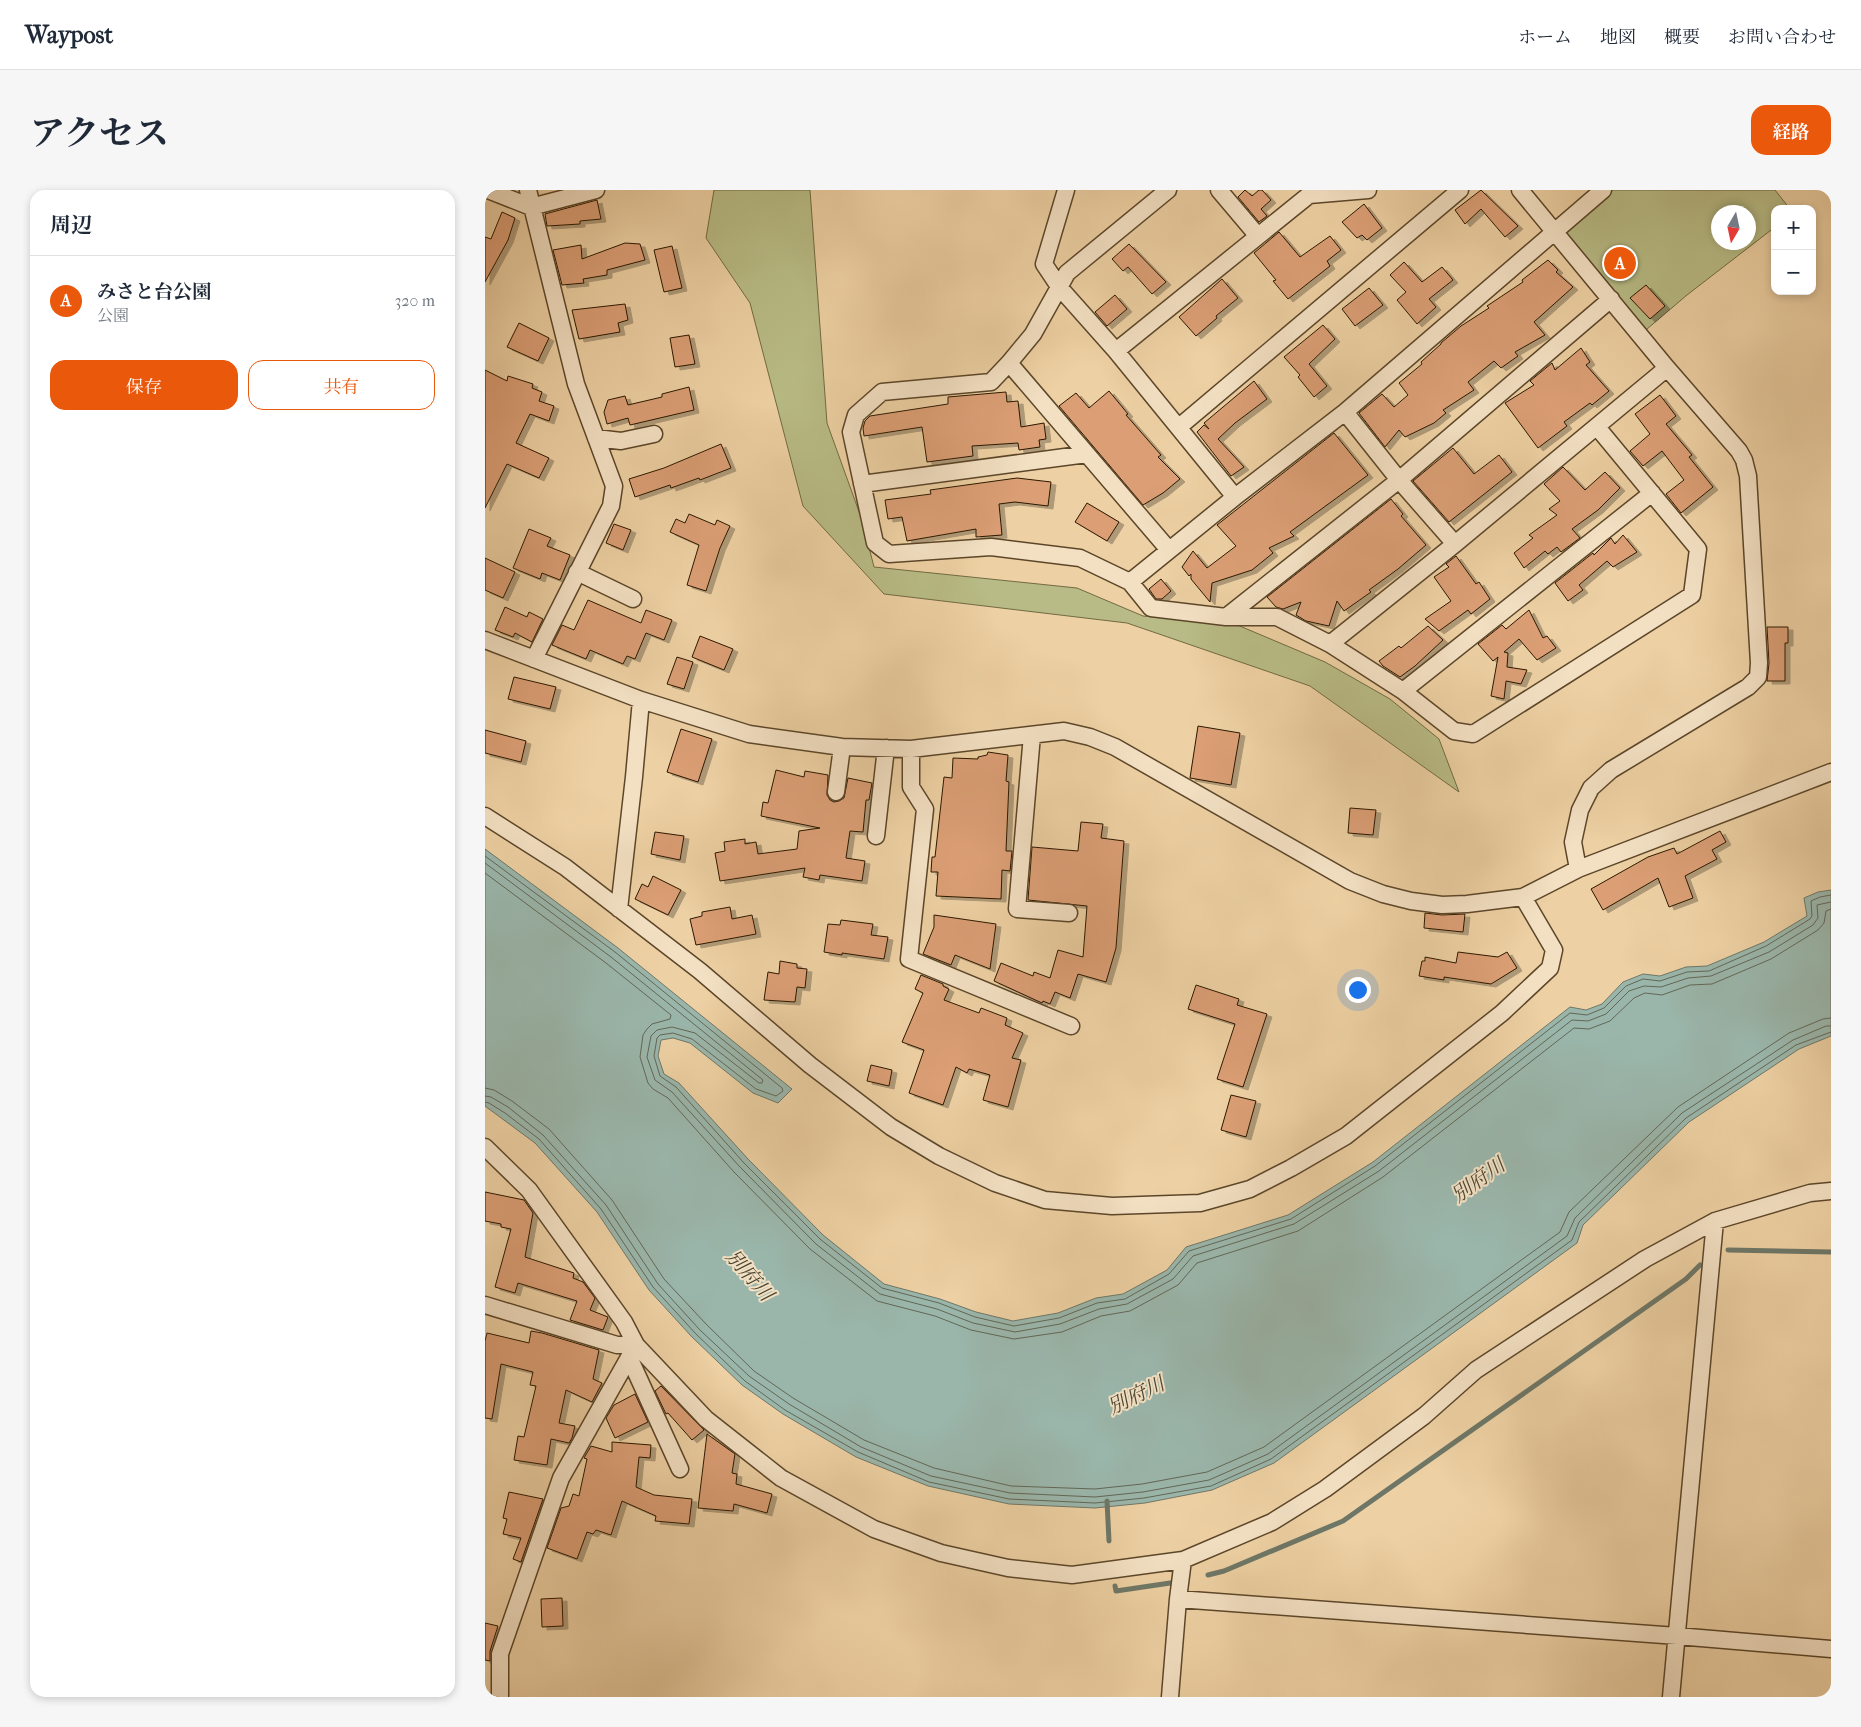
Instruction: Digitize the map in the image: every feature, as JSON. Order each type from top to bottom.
[{"type":"street","points":[[488,190],[531,207],[596,190]]},
{"type":"street","points":[[528,190],[576,384],[614,486],[611,506],[534,659]]},
{"type":"street","points":[[1066,190],[1044,264],[1060,288],[1116,351],[1235,497]]},
{"type":"street","points":[[1168,190],[1067,273],[1033,334],[991,382],[882,392],[856,415],[851,432],[875,544],[889,554],[991,547],[1080,558],[1130,582],[1151,608],[1226,617],[1277,617],[1330,644],[1403,691],[1454,731],[1473,734],[1692,595],[1698,549],[1597,427]]},
{"type":"street","points":[[1219,190],[1257,236]]},
{"type":"street","points":[[1116,351],[1309,195],[1368,190]]},
{"type":"street","points":[[1179,427],[1460,190]]},
{"type":"street","points":[[1521,190],[1667,368],[1739,451],[1744,460],[1748,486],[1759,663],[1758,676],[1748,686],[1611,770],[1591,788],[1579,810],[1573,842],[1578,869]]},
{"type":"street","points":[[1130,582],[1235,497],[1345,412],[1603,190]]},
{"type":"street","points":[[1226,617],[1399,480],[1611,299]]},
{"type":"street","points":[[1009,363],[1169,550]]},
{"type":"street","points":[[1330,644],[1455,544],[1667,368]]},
{"type":"street","points":[[1345,412],[1399,480],[1455,544]]},
{"type":"street","points":[[596,438],[621,440],[655,434]]},
{"type":"street","points":[[862,484],[1087,454]]},
{"type":"street","points":[[1403,691],[1652,494]]},
{"type":"street","points":[[577,572],[633,599]]},
{"type":"street","points":[[485,640],[641,700],[749,734],[842,747],[911,749],[1064,731],[1090,737],[1115,747],[1342,877],[1383,894],[1411,901],[1441,904],[1467,904],[1523,897],[1578,869],[1831,772]]},
{"type":"street","points":[[619,909],[641,700]]},
{"type":"street","points":[[1032,735],[1017,909],[1069,914]]},
{"type":"street","points":[[835,792],[842,747]]},
{"type":"street","points":[[876,836],[885,748]]},
{"type":"street","points":[[911,749],[911,787],[925,809],[909,959],[1071,1026]]},
{"type":"street","points":[[485,816],[565,867],[700,971],[810,1065],[891,1127],[939,1156],[995,1183],[1045,1200],[1112,1206],[1200,1203],[1249,1189],[1291,1168],[1346,1136],[1502,1013],[1550,968],[1554,950],[1523,897]]},
{"type":"street","points":[[485,1148],[529,1190],[624,1322],[633,1351],[680,1468]]},
{"type":"street","points":[[485,1305],[633,1351],[706,1419],[781,1478],[874,1529],[951,1555],[1008,1568],[1073,1575],[1183,1560],[1271,1522],[1325,1489],[1425,1416],[1476,1370],[1645,1259],[1715,1220],[1811,1193],[1831,1191]]},
{"type":"street","points":[[1671,1697],[1715,1220]]},
{"type":"street","points":[[500,1697],[500,1654],[561,1478],[633,1351]]},
{"type":"street","points":[[1170,1697],[1183,1560]]},
{"type":"street","points":[[1178,1599],[1677,1636],[1831,1650]]},
{"type":"green space","points":[[714,190],[810,190],[827,423],[862,520],[874,567],[1077,588],[1143,616],[1235,624],[1325,662],[1390,699],[1439,739],[1459,792],[1310,686],[1127,623],[884,594],[803,506],[750,303],[706,238]]},
{"type":"green space","points":[[1603,190],[1775,190],[1787,205],[1771,205],[1771,230],[1756,242],[1756,205],[1711,205],[1711,250],[1745,250],[1687,295],[1640,335],[1554,231]]},
{"type":"water","name":"別府川","points":[[485,849],[618,948],[792,1089],[778,1103],[753,1093],[690,1043],[673,1038],[661,1040],[658,1056],[664,1074],[679,1083],[748,1159],[823,1235],[884,1284],[940,1299],[976,1312],[1013,1321],[1058,1313],[1096,1298],[1123,1294],[1167,1270],[1186,1247],[1288,1215],[1373,1162],[1570,1007],[1586,1010],[1602,1004],[1623,982],[1643,974],[1660,976],[1686,967],[1707,966],[1764,942],[1807,916],[1804,898],[1818,892],[1831,890],[1831,1036],[1799,1049],[1689,1122],[1583,1225],[1577,1243],[1274,1463],[1212,1490],[1145,1503],[1095,1508],[1009,1504],[928,1486],[856,1457],[783,1414],[742,1385],[692,1337],[649,1290],[597,1212],[535,1143],[485,1106]]},
{"type":"building","points":[[1245,190],[1252,196],[1259,190],[1262,190],[1271,200],[1261,209],[1267,216],[1259,222],[1238,197]]},
{"type":"building","points":[[1481,190],[1518,226],[1505,237],[1481,209],[1465,224],[1455,210]]},
{"type":"building","points":[[597,200],[601,219],[580,221],[580,224],[547,226],[545,214]]},
{"type":"building","points":[[1364,204],[1382,228],[1367,240],[1362,235],[1357,238],[1342,222]]},
{"type":"building","points":[[502,212],[515,218],[508,240],[485,282],[485,237],[491,239]]},
{"type":"building","points":[[1279,232],[1300,257],[1330,236],[1341,250],[1327,261],[1330,266],[1288,299],[1273,281],[1276,280],[1254,253]]},
{"type":"building","points":[[625,243],[640,244],[645,260],[607,270],[607,275],[583,279],[584,283],[562,285],[553,250],[581,245],[582,259]]},
{"type":"building","points":[[1129,244],[1166,282],[1152,294],[1128,267],[1123,271],[1112,259]]},
{"type":"building","points":[[672,246],[682,288],[664,292],[654,250]]},
{"type":"building","points":[[1548,260],[1558,270],[1556,272],[1573,287],[1534,322],[1545,335],[1515,352],[1518,356],[1501,368],[1494,361],[1468,382],[1474,390],[1443,410],[1446,413],[1434,423],[1405,437],[1399,430],[1385,447],[1359,413],[1382,394],[1394,407],[1408,395],[1399,383],[1422,364],[1421,362],[1461,326],[1489,308],[1487,306],[1523,282],[1522,280]]},
{"type":"building","points":[[1404,262],[1422,282],[1442,267],[1453,280],[1429,299],[1436,307],[1417,324],[1397,300],[1406,292],[1390,275]]},
{"type":"building","points":[[1222,279],[1238,298],[1196,336],[1179,317]]},
{"type":"building","points":[[1646,285],[1665,306],[1650,319],[1630,298]]},
{"type":"building","points":[[1369,288],[1383,305],[1355,326],[1342,309]]},
{"type":"building","points":[[1115,295],[1127,309],[1107,326],[1095,312]]},
{"type":"building","points":[[625,304],[628,320],[618,323],[620,332],[579,339],[572,310]]},
{"type":"building","points":[[519,323],[549,338],[538,361],[507,347]]},
{"type":"building","points":[[1323,325],[1335,339],[1309,364],[1327,386],[1314,397],[1298,377],[1300,375],[1284,357]]},
{"type":"building","points":[[689,335],[695,364],[675,367],[670,338]]},
{"type":"building","points":[[1581,348],[1590,362],[1586,365],[1609,391],[1592,405],[1590,403],[1564,422],[1567,426],[1538,448],[1505,403],[1534,385],[1530,381],[1552,363],[1555,370]]},
{"type":"building","points":[[485,370],[507,381],[508,376],[533,384],[532,388],[542,392],[539,401],[554,406],[549,421],[530,414],[516,443],[549,458],[539,478],[507,464],[485,508]]},
{"type":"building","points":[[1254,381],[1267,399],[1235,423],[1218,439],[1244,467],[1231,476],[1197,432],[1204,425],[1209,429],[1204,423]]},
{"type":"building","points":[[689,387],[694,410],[630,425],[628,418],[607,424],[604,412],[608,400],[625,396],[628,405],[662,397],[662,394]]},
{"type":"building","points":[[1109,391],[1128,414],[1126,415],[1161,455],[1158,457],[1180,479],[1163,493],[1143,505],[1059,406],[1076,393],[1089,408]]},
{"type":"building","points":[[1006,392],[1007,402],[1018,401],[1021,427],[1044,423],[1046,439],[1039,440],[1040,447],[1019,450],[1018,443],[972,446],[973,456],[927,462],[922,427],[864,436],[863,428],[865,421],[870,416],[948,404],[948,397]]},
{"type":"building","points":[[1660,395],[1676,416],[1666,424],[1692,455],[1689,457],[1713,487],[1681,513],[1666,494],[1684,480],[1662,451],[1643,466],[1630,451],[1650,434],[1635,414]]},
{"type":"building","points":[[1334,433],[1368,475],[1290,532],[1294,536],[1269,548],[1273,553],[1252,570],[1212,583],[1210,602],[1191,579],[1191,574],[1189,576],[1182,567],[1193,551],[1207,568],[1236,546],[1217,525]]},
{"type":"building","points":[[721,444],[731,468],[700,480],[699,478],[671,488],[670,485],[635,497],[629,479],[664,468]]},
{"type":"building","points":[[1453,448],[1474,474],[1499,455],[1512,472],[1449,522],[1413,481]]},
{"type":"building","points":[[1563,467],[1585,490],[1605,472],[1620,488],[1598,510],[1572,529],[1580,538],[1561,552],[1557,547],[1548,554],[1545,551],[1524,568],[1514,553],[1533,538],[1529,535],[1557,515],[1549,509],[1560,501],[1544,484]]},
{"type":"building","points":[[1017,478],[1051,482],[1048,506],[1015,502],[999,504],[1002,535],[976,537],[976,529],[907,541],[902,517],[888,519],[885,500],[931,494],[930,490]]},
{"type":"building","points":[[1391,499],[1403,514],[1401,516],[1426,545],[1369,590],[1371,592],[1344,611],[1337,601],[1329,626],[1306,621],[1296,615],[1301,602],[1283,609],[1276,607],[1267,597]]},
{"type":"building","points":[[1087,503],[1119,522],[1107,541],[1075,522]]},
{"type":"building","points":[[689,514],[715,525],[717,520],[730,526],[720,548],[706,591],[687,585],[699,545],[670,532],[676,519],[685,523]]},
{"type":"building","points":[[614,524],[631,530],[623,550],[606,543]]},
{"type":"building","points":[[529,529],[551,538],[547,546],[570,555],[560,580],[542,573],[540,579],[513,568]]},
{"type":"building","points":[[1623,535],[1637,552],[1613,567],[1607,561],[1579,585],[1583,590],[1568,601],[1555,583],[1593,553],[1594,555],[1611,538],[1615,544]]},
{"type":"building","points":[[1456,556],[1476,584],[1479,582],[1490,599],[1471,614],[1468,610],[1439,631],[1425,619],[1451,601],[1434,577],[1449,567],[1446,564]]},
{"type":"building","points":[[485,558],[515,572],[503,598],[485,590]]},
{"type":"building","points":[[1161,579],[1171,591],[1162,599],[1156,599],[1149,589]]},
{"type":"building","points":[[588,600],[641,623],[646,610],[672,620],[664,640],[646,633],[635,659],[627,656],[623,664],[590,650],[586,659],[552,645],[562,625],[574,630]]},
{"type":"building","points":[[505,607],[527,617],[529,612],[543,619],[532,642],[515,633],[513,637],[495,630]]},
{"type":"building","points":[[1529,610],[1543,638],[1547,636],[1556,648],[1537,660],[1519,639],[1504,652],[1508,653],[1507,667],[1527,670],[1521,684],[1506,681],[1504,699],[1491,696],[1498,657],[1493,661],[1478,644],[1502,625],[1506,629]]},
{"type":"building","points":[[1428,626],[1443,640],[1400,677],[1383,666],[1379,661],[1399,646],[1401,648]]},
{"type":"building","points":[[1767,627],[1788,627],[1788,643],[1785,643],[1785,681],[1767,681],[1769,663]]},
{"type":"building","points":[[700,636],[733,649],[724,670],[692,657]]},
{"type":"building","points":[[677,657],[693,662],[684,689],[667,684]]},
{"type":"building","points":[[514,677],[556,687],[550,709],[508,699]]},
{"type":"building","points":[[1198,726],[1240,733],[1231,785],[1190,778]]},
{"type":"building","points":[[681,729],[712,739],[698,782],[667,772]]},
{"type":"building","points":[[485,730],[526,741],[521,762],[485,753]]},
{"type":"building","points":[[988,752],[1008,755],[1006,781],[1009,782],[1006,851],[1012,851],[1010,871],[1002,870],[1001,899],[936,896],[938,872],[931,872],[932,857],[935,857],[944,777],[952,778],[953,758],[978,759],[978,757],[987,755]]},
{"type":"building","points":[[776,770],[804,777],[805,771],[828,775],[827,795],[834,802],[844,798],[848,778],[872,783],[869,800],[866,800],[863,832],[850,831],[846,858],[865,861],[862,881],[820,875],[819,880],[803,877],[805,868],[720,881],[715,853],[725,851],[724,842],[745,839],[745,844],[756,842],[758,854],[797,849],[799,831],[820,828],[761,816],[763,802],[768,803]]},
{"type":"building","points":[[1350,808],[1376,810],[1373,835],[1348,833]]},
{"type":"building","points":[[1081,822],[1103,824],[1101,838],[1124,841],[1116,948],[1106,982],[1078,974],[1070,998],[1055,992],[1050,1004],[1043,1001],[1042,1003],[994,981],[1001,963],[1033,976],[1034,972],[1050,978],[1058,950],[1083,957],[1087,906],[1028,900],[1032,847],[1078,851]]},
{"type":"building","points":[[1720,831],[1726,842],[1712,850],[1717,859],[1685,876],[1693,898],[1669,907],[1658,878],[1603,910],[1591,889],[1648,857],[1674,848],[1677,854]]},
{"type":"building","points":[[655,832],[684,836],[680,860],[651,854]]},
{"type":"building","points":[[653,876],[681,890],[668,915],[635,899],[642,884],[648,887]]},
{"type":"building","points":[[730,907],[732,919],[752,915],[756,934],[696,945],[690,919],[702,916],[702,912]]},
{"type":"building","points":[[1425,913],[1442,915],[1465,914],[1463,932],[1424,928]]},
{"type":"building","points":[[934,915],[996,924],[990,969],[955,955],[951,965],[923,954],[934,927]]},
{"type":"building","points":[[841,920],[873,924],[871,935],[888,937],[884,959],[824,952],[828,924],[840,925]]},
{"type":"building","points":[[1458,952],[1498,957],[1507,952],[1517,968],[1491,984],[1444,977],[1444,980],[1419,976],[1422,961],[1425,961],[1425,957],[1456,963]]},
{"type":"building","points":[[780,961],[797,964],[797,968],[807,969],[805,988],[797,987],[795,1002],[764,1000],[768,972],[779,974]]},
{"type":"building","points":[[921,975],[943,984],[943,986],[949,989],[944,1000],[979,1013],[981,1008],[1007,1018],[1005,1025],[1023,1033],[1012,1058],[1021,1060],[1008,1107],[983,1100],[990,1075],[969,1069],[967,1073],[956,1067],[943,1105],[909,1093],[924,1050],[902,1042],[923,993],[915,989]]},
{"type":"building","points":[[1196,985],[1239,999],[1237,1005],[1267,1014],[1243,1087],[1217,1079],[1235,1024],[1188,1009]]},
{"type":"building","points":[[871,1065],[892,1070],[889,1086],[867,1081]]},
{"type":"building","points":[[1231,1095],[1256,1101],[1246,1137],[1221,1130]]},
{"type":"building","points":[[485,1192],[524,1200],[533,1213],[525,1257],[574,1273],[573,1278],[583,1282],[595,1298],[590,1310],[608,1317],[603,1330],[570,1320],[577,1301],[518,1283],[515,1293],[495,1287],[511,1229],[501,1227],[501,1224],[485,1221]]},
{"type":"building","points":[[531,1331],[599,1350],[593,1379],[602,1383],[592,1402],[566,1390],[559,1423],[575,1426],[572,1438],[569,1443],[551,1439],[547,1465],[514,1460],[518,1436],[524,1437],[536,1386],[530,1385],[533,1372],[501,1364],[492,1419],[485,1418],[485,1341],[487,1333],[529,1343]]},
{"type":"building","points":[[661,1386],[704,1430],[692,1440],[668,1413],[666,1414],[655,1391]]},
{"type":"building","points":[[635,1394],[648,1422],[615,1438],[606,1418],[614,1405]]},
{"type":"building","points":[[707,1434],[735,1454],[732,1473],[737,1474],[736,1484],[772,1494],[767,1513],[734,1504],[733,1511],[698,1508]]},
{"type":"building","points":[[612,1442],[651,1445],[650,1458],[639,1457],[636,1487],[654,1495],[692,1499],[689,1524],[655,1521],[656,1516],[622,1501],[611,1535],[596,1530],[593,1534],[587,1532],[577,1559],[547,1548],[561,1508],[569,1506],[573,1494],[579,1496],[587,1459],[584,1458],[591,1446],[612,1452]]},
{"type":"building","points":[[509,1492],[543,1499],[521,1562],[513,1559],[521,1538],[503,1534],[507,1519],[503,1518]]},
{"type":"building","points":[[562,1598],[563,1626],[542,1627],[541,1599]]},
{"type":"building","points":[[485,1623],[498,1626],[490,1651],[490,1661],[485,1660]]},
{"type":"waterway","points":[[1728,1250],[1831,1252]]},
{"type":"waterway","points":[[1208,1575],[1224,1571],[1343,1521],[1686,1279],[1700,1265]]},
{"type":"waterway","points":[[1107,1501],[1109,1541]]},
{"type":"waterway","points":[[1115,1586],[1116,1591],[1177,1582]]},
{"type":"place","name":"みさと台公園","points":[[1620,263]]}]
